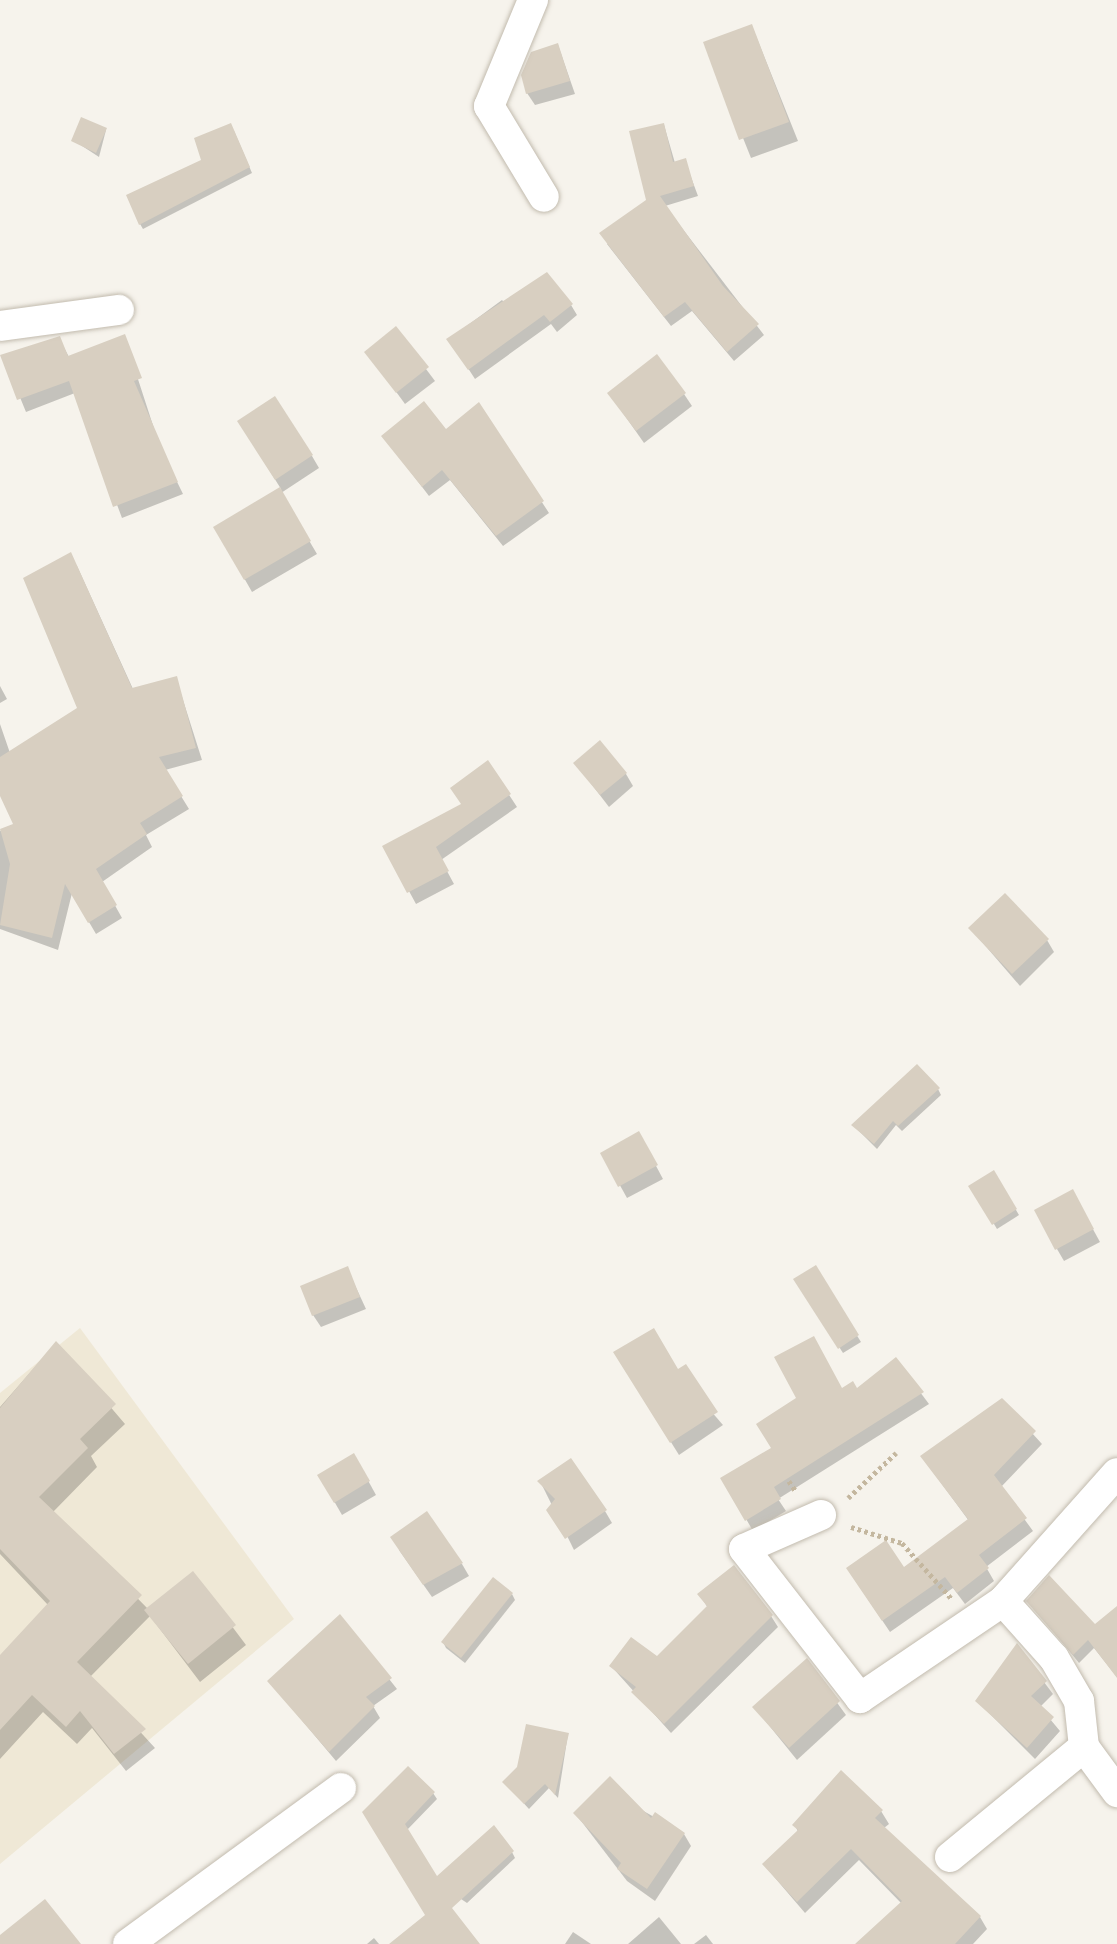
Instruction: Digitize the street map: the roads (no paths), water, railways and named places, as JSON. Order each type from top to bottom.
[{"type":"street","points":[[533,0],[489,106],[544,197]]},
{"type":"street","points":[[0,326],[119,310]]},
{"type":"street","points":[[821,1515],[744,1549],[860,1698],[1003,1601],[1117,1473]]},
{"type":"street","points":[[1003,1601],[1054,1658],[1079,1701],[1084,1747],[1117,1792]]},
{"type":"street","points":[[950,1857],[1084,1747]]},
{"type":"street","points":[[128,1944],[341,1788]]}]
